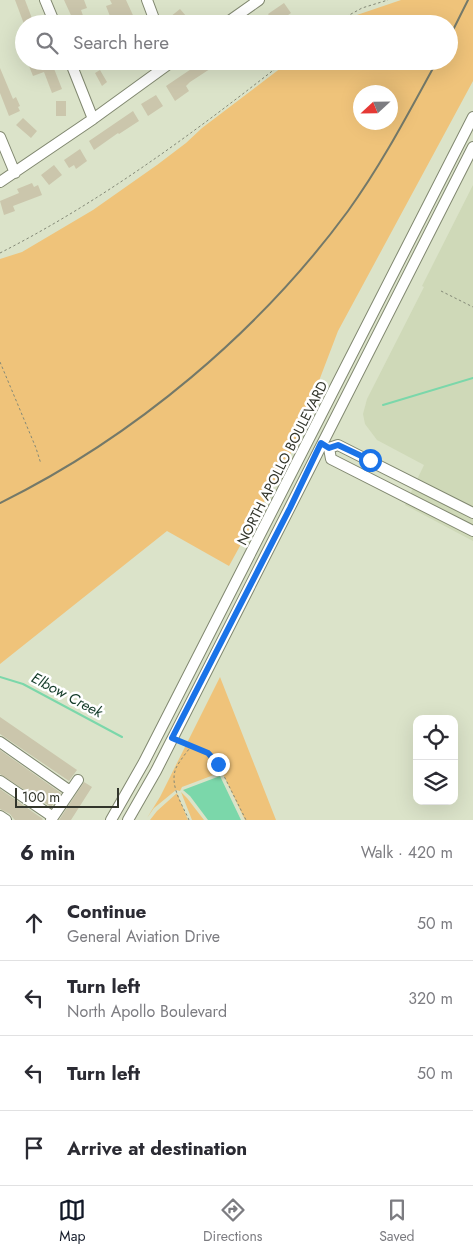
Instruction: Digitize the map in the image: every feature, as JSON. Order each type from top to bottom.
[{"type":"street","points":[[45,0],[51,15]]},
{"type":"street","points":[[147,0],[153,15]]},
{"type":"street","points":[[235,15],[248,3],[259,0]]},
{"type":"street","points":[[74,70],[93,119]]},
{"type":"street","points":[[0,182],[93,119],[160,70]]},
{"type":"street","name":"NORTH APOLLO BOULEVARD","points":[[111,820],[144,762],[473,117]]},
{"type":"street","points":[[0,137],[15,173]]},
{"type":"street","name":"NORTH APOLLO BOULEVARD","points":[[128,820],[286,516],[325,446],[473,147]]},
{"type":"street","points":[[311,437],[325,446],[331,459],[473,531]]},
{"type":"street","points":[[325,446],[338,445],[473,513]]},
{"type":"street","points":[[404,496],[412,482]]},
{"type":"street","points":[[0,742],[70,791]]},
{"type":"street","points":[[0,780],[52,818],[78,780]]},
{"type":"street","points":[[0,816],[6,820]]},
{"type":"path","points":[[349,15],[362,8],[388,0]]},
{"type":"path","points":[[0,253],[84,207],[221,110],[272,70]]},
{"type":"path","points":[[441,291],[473,307]]},
{"type":"path","points":[[0,362],[41,464]]},
{"type":"path","points":[[172,738],[208,753],[218,764],[246,820]]},
{"type":"path","points":[[189,820],[173,778],[177,766],[192,745]]},
{"type":"shaded area","points":[[401,0],[473,0],[473,81],[338,331],[293,449],[229,566],[167,531],[0,664],[0,259],[22,252],[93,210],[186,143],[202,128],[278,70],[458,70],[458,15],[357,15]]},
{"type":"shaded area","points":[[473,185],[473,541],[405,505],[424,465],[377,440],[365,424],[363,414],[367,399]]},
{"type":"shaded area","points":[[220,677],[276,820],[245,820],[223,774],[219,773],[182,787],[180,791],[176,790],[154,808],[147,818],[160,797]]},
{"type":"shaded area","points":[[220,776],[241,820],[208,820],[190,796],[183,790]]},
{"type":"shaded area","points":[[181,792],[187,798],[204,820],[192,820]]},
{"type":"shaded area","points":[[177,793],[188,820],[150,820],[157,811]]},
{"type":"building","points":[[15,0],[25,0],[31,15],[21,15]]},
{"type":"building","points":[[64,0],[84,0],[87,8],[81,10],[83,15],[71,15]]},
{"type":"building","points":[[110,0],[126,0],[133,15],[110,15],[106,6],[112,4]]},
{"type":"building","points":[[284,3],[291,13],[288,15],[268,14]]},
{"type":"building","points":[[180,9],[185,15],[172,15]]},
{"type":"building","points":[[0,68],[13,99],[16,97],[20,106],[18,107],[20,111],[9,116],[0,93]]},
{"type":"building","points":[[31,70],[55,70],[62,89],[52,93],[44,72],[33,76]]},
{"type":"building","points":[[100,70],[107,82],[102,86],[95,73]]},
{"type":"building","points":[[190,70],[208,70],[190,82],[186,86],[189,91],[175,101],[166,86]]},
{"type":"building","points":[[156,95],[163,106],[148,116],[141,104]]},
{"type":"building","points":[[56,101],[66,101],[66,116],[56,116]]},
{"type":"building","points":[[133,111],[139,121],[94,150],[89,141]]},
{"type":"building","points":[[23,118],[37,131],[31,138],[16,125]]},
{"type":"building","points":[[80,149],[87,161],[76,169],[74,165],[69,168],[64,160]]},
{"type":"building","points":[[54,165],[62,175],[49,185],[41,175]]},
{"type":"building","points":[[32,183],[34,187],[38,185],[42,195],[13,206],[15,211],[4,215],[0,201],[19,193],[17,189]]},
{"type":"building","points":[[0,717],[77,770],[69,781],[0,734]]},
{"type":"building","points":[[0,750],[61,793],[51,807],[0,774]]},
{"type":"building","points":[[84,782],[92,787],[71,820],[59,820]]},
{"type":"building","points":[[0,789],[43,819],[15,820],[10,814],[0,809]]},
{"type":"waterway","points":[[383,405],[473,378]]},
{"type":"waterway","name":"Elbow Creek","points":[[0,677],[23,684],[122,737]]},
{"type":"railway","points":[[458,20],[468,0]]},
{"type":"railway","points":[[0,503],[98,447],[146,414],[191,378],[275,298],[313,256],[348,211],[395,137],[432,70]]},
{"type":"route","points":[[218,764],[208,753],[172,738],[290,508],[321,443],[329,448],[338,445],[370,460]]}]
